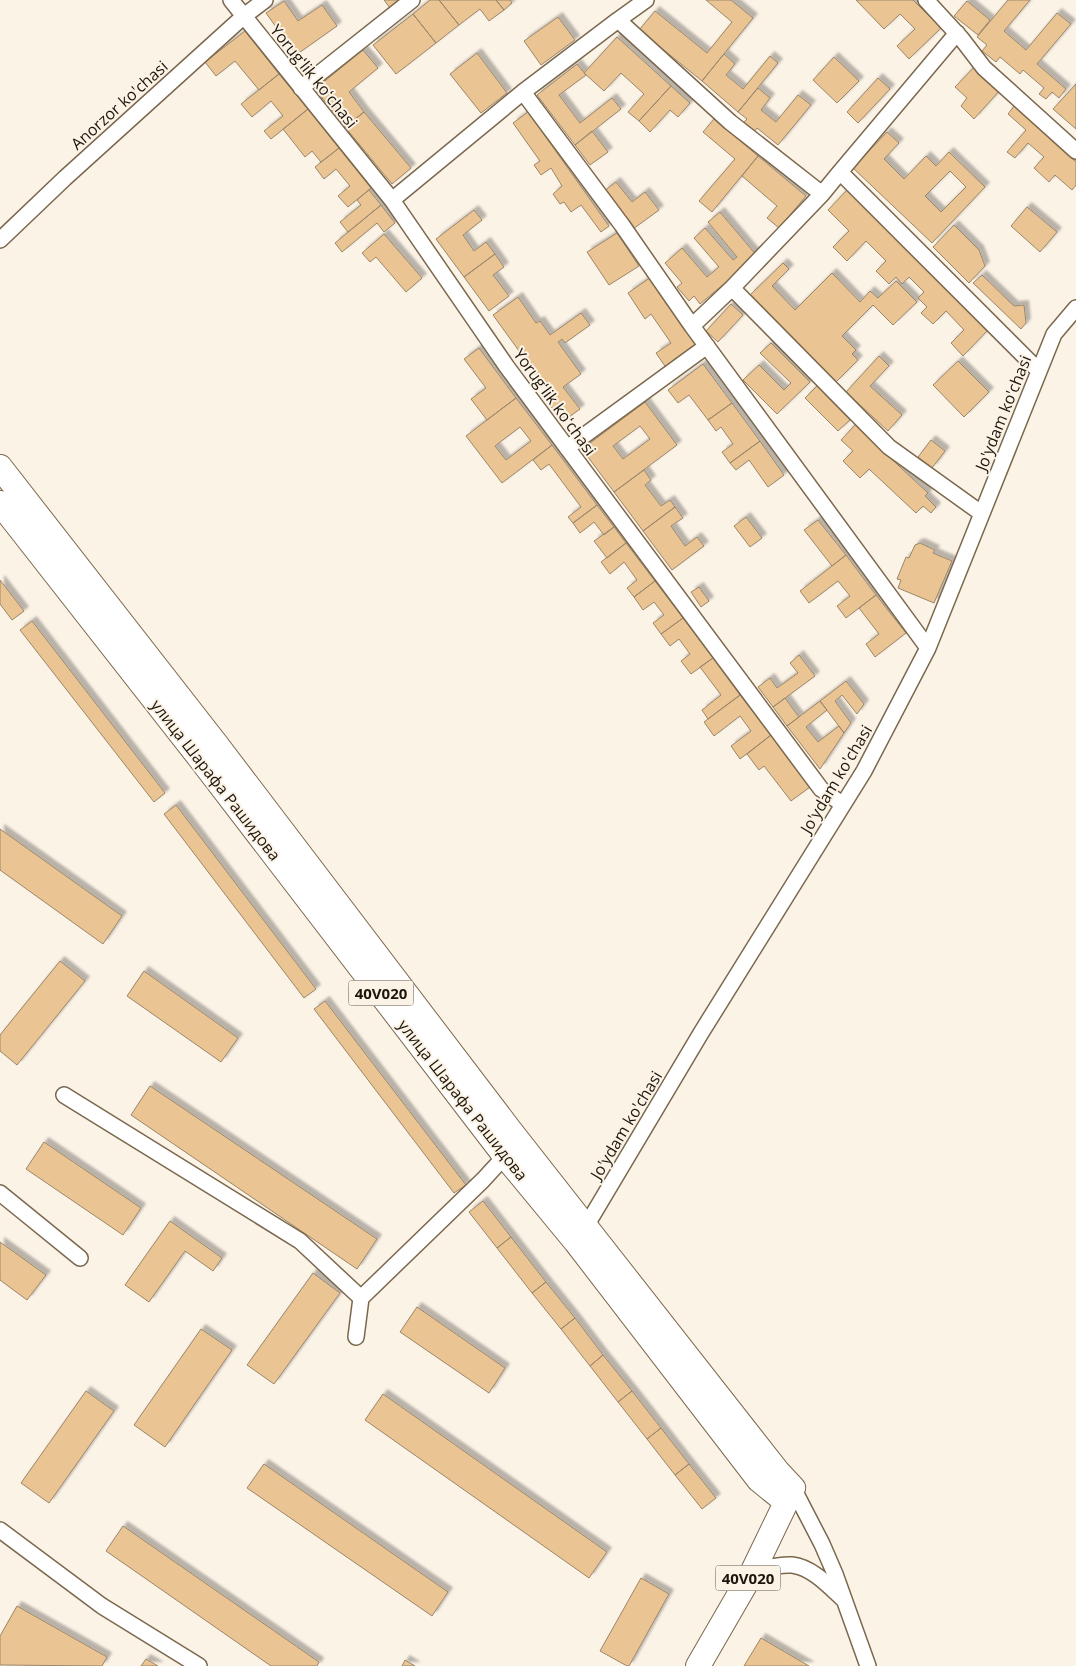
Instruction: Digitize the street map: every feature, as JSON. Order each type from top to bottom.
[{"type":"main road","points":[[0,466],[208,751],[581,1235]]},
{"type":"main road","name":"улица Шарафа Рашидова","points":[[0,503],[208,751],[505,1156],[581,1235],[780,1486]]},
{"type":"main road","name":"40V020","points":[[698,1666],[752,1570],[780,1486]]},
{"type":"street","name":"Yorugʻlik koʻchasi","points":[[231,0],[392,200],[506,367],[821,789],[842,804]]},
{"type":"street","name":"Anorzor ko'chasi","points":[[0,240],[65,178],[244,16],[265,0]]},
{"type":"street","points":[[301,88],[412,0]]},
{"type":"street","points":[[392,200],[524,92],[646,0]]},
{"type":"street","points":[[926,0],[984,68],[1076,151]]},
{"type":"street","points":[[618,20],[730,122],[822,194]]},
{"type":"street","points":[[692,326],[732,288],[822,194],[956,33]]},
{"type":"street","points":[[524,92],[622,225],[692,326],[928,648]]},
{"type":"street","points":[[840,172],[1039,371]]},
{"type":"street","points":[[732,288],[889,447],[981,513]]},
{"type":"street","name":"Jo'ydam ko'chasi","points":[[581,1235],[701,1033],[864,771],[928,648],[1054,334],[1076,308]]},
{"type":"street","points":[[567,448],[707,346]]},
{"type":"street","points":[[64,1095],[300,1241],[361,1298]]},
{"type":"street","points":[[356,1337],[361,1298],[483,1180],[505,1156]]},
{"type":"street","points":[[0,1193],[80,1258]]},
{"type":"street","points":[[780,1486],[822,1544],[846,1602],[868,1666]]},
{"type":"street","points":[[0,1530],[102,1606],[199,1666]]},
{"type":"street","points":[[752,1570],[793,1565],[809,1571],[846,1602]]},
{"type":"building","points":[[384,0],[401,0],[390,8]]},
{"type":"building","points":[[430,0],[439,0],[459,25],[436,43],[413,14]]},
{"type":"building","points":[[439,0],[496,0],[504,10],[489,21],[480,9],[459,25]]},
{"type":"building","points":[[496,0],[510,0],[512,3],[504,10]]},
{"type":"building","points":[[706,0],[731,0],[753,18],[702,81],[639,30],[655,11],[707,53],[732,22]]},
{"type":"building","points":[[856,0],[913,0],[941,28],[909,59],[897,46],[915,29],[900,14],[884,29]]},
{"type":"building","points":[[1008,0],[1030,0],[1004,31],[1026,50],[1057,13],[1071,24],[1037,64],[1066,89],[1059,98],[1052,92],[1046,99],[1039,94],[1044,88],[1023,70],[1020,74],[1000,57],[996,62],[982,51],[987,45],[977,37]]},
{"type":"building","points":[[284,1],[298,21],[322,5],[337,26],[296,55],[266,13]]},
{"type":"building","points":[[967,1],[990,20],[978,35],[954,16]]},
{"type":"building","points":[[413,14],[436,43],[396,74],[373,45]]},
{"type":"building","points":[[558,17],[575,40],[541,65],[524,41]]},
{"type":"building","points":[[245,31],[279,74],[259,90],[235,61],[216,76],[205,62]]},
{"type":"building","points":[[617,37],[671,86],[639,121],[628,112],[644,94],[621,73],[604,91],[584,73]]},
{"type":"building","points":[[363,50],[378,68],[349,92],[364,112],[345,127],[315,89]]},
{"type":"building","points":[[477,53],[507,93],[481,113],[450,74]]},
{"type":"building","points":[[724,54],[735,64],[726,75],[743,89],[770,56],[778,63],[738,112],[702,81]]},
{"type":"building","points":[[834,57],[859,81],[837,103],[813,80]]},
{"type":"building","points":[[577,64],[586,75],[559,95],[580,123],[612,98],[621,109],[575,145],[537,95]]},
{"type":"building","points":[[976,65],[1002,88],[974,119],[961,106],[967,98],[955,87]]},
{"type":"building","points":[[279,74],[308,109],[271,139],[264,131],[283,116],[271,101],[252,117],[241,104]]},
{"type":"building","points":[[878,78],[890,89],[858,123],[847,112]]},
{"type":"building","points":[[1076,84],[1076,129],[1053,109]]},
{"type":"building","points":[[671,86],[690,103],[678,117],[670,110],[650,132],[639,121]]},
{"type":"building","points":[[758,88],[770,98],[761,110],[776,122],[798,95],[811,105],[778,145],[757,128],[753,133],[742,124],[747,119],[738,112]]},
{"type":"building","points":[[1014,106],[1076,162],[1076,185],[1072,190],[1055,175],[1049,182],[1034,168],[1044,157],[1028,143],[1015,158],[1007,152],[1026,130],[1008,114]]},
{"type":"building","points":[[308,109],[339,148],[321,162],[312,151],[305,157],[283,129]]},
{"type":"building","points":[[364,112],[411,168],[392,184],[345,127]]},
{"type":"building","points":[[528,112],[609,226],[601,232],[581,205],[571,212],[564,202],[560,204],[553,194],[562,186],[551,168],[541,175],[534,165],[540,161],[513,123]]},
{"type":"building","points":[[714,119],[758,156],[712,212],[699,201],[735,159],[703,132]]},
{"type":"building","points":[[592,131],[608,152],[590,165],[575,145]]},
{"type":"building","points":[[887,132],[899,143],[884,159],[904,179],[926,156],[936,166],[949,152],[985,187],[932,243],[853,168]],"holes":[[[950,171],[966,187],[941,212],[925,196]]]},
{"type":"building","points":[[339,148],[371,188],[348,207],[338,196],[350,186],[336,169],[324,179],[315,167]]},
{"type":"building","points":[[758,156],[806,196],[779,228],[767,218],[777,206],[742,176]]},
{"type":"building","points":[[616,182],[632,202],[645,192],[659,210],[633,229],[604,191]]},
{"type":"building","points":[[848,189],[989,329],[963,356],[951,343],[964,330],[946,311],[933,324],[921,313],[927,307],[918,298],[924,292],[909,277],[902,284],[896,277],[889,284],[876,271],[886,261],[866,241],[847,261],[833,247],[849,231],[828,210]]},
{"type":"building","points":[[369,190],[381,205],[348,232],[340,222],[361,205],[357,200]]},
{"type":"building","points":[[381,205],[395,223],[384,232],[377,223],[342,252],[335,243]]},
{"type":"building","points":[[1027,207],[1057,232],[1040,252],[1011,226]]},
{"type":"building","points":[[474,210],[482,220],[463,235],[474,251],[486,242],[495,254],[464,277],[436,239]]},
{"type":"building","points":[[720,212],[757,256],[700,304],[694,296],[689,301],[677,287],[682,283],[665,263],[682,248],[707,277],[719,267],[694,238],[705,228],[733,260],[737,257],[708,222]]},
{"type":"building","points":[[954,225],[979,250],[985,266],[969,283],[933,247]]},
{"type":"building","points":[[617,233],[639,266],[609,285],[587,252]]},
{"type":"building","points":[[384,234],[422,278],[406,292],[376,257],[370,262],[362,253]]},
{"type":"building","points":[[495,254],[504,267],[493,275],[509,296],[489,311],[464,277]]},
{"type":"building","points":[[783,263],[789,269],[772,286],[795,310],[832,273],[860,302],[870,291],[878,298],[896,281],[917,302],[893,325],[873,305],[842,336],[856,350],[852,354],[858,360],[836,382],[750,295]]},
{"type":"building","points":[[982,275],[1014,306],[1024,305],[1026,323],[1021,329],[973,283]]},
{"type":"building","points":[[651,277],[700,347],[667,369],[656,353],[671,343],[651,314],[645,319],[628,293]]},
{"type":"building","points":[[518,297],[536,323],[540,321],[550,335],[581,313],[590,325],[565,343],[562,339],[558,342],[581,374],[563,387],[580,409],[562,422],[543,395],[548,391],[493,315]]},
{"type":"building","points":[[731,304],[743,315],[718,342],[706,331]]},
{"type":"building","points":[[771,343],[810,382],[777,414],[743,380],[759,365],[784,390],[791,383],[760,353]]},
{"type":"building","points":[[479,348],[516,398],[487,420],[471,399],[486,388],[464,359]]},
{"type":"building","points":[[879,356],[889,366],[870,386],[902,415],[888,431],[846,392]]},
{"type":"building","points":[[958,361],[989,392],[964,417],[933,385]]},
{"type":"building","points":[[703,364],[732,403],[708,420],[689,395],[678,403],[668,390]]},
{"type":"building","points":[[817,386],[850,420],[838,431],[805,398]]},
{"type":"building","points":[[516,398],[552,445],[502,483],[466,436]],"holes":[[[520,427],[531,441],[506,460],[495,446]]]},
{"type":"building","points":[[645,402],[677,445],[614,492],[582,449]],"holes":[[[640,426],[650,439],[623,459],[613,446]]]},
{"type":"building","points":[[732,403],[760,441],[730,463],[722,452],[733,444],[721,427],[716,431],[708,420]]},
{"type":"building","points":[[855,425],[928,493],[925,496],[936,507],[931,513],[923,506],[916,513],[869,469],[860,478],[843,461],[853,451],[841,440]]},
{"type":"building","points":[[931,440],[945,451],[932,468],[918,457]]},
{"type":"building","points":[[760,441],[784,475],[768,487],[749,460],[736,470],[730,463]]},
{"type":"building","points":[[552,445],[597,505],[573,523],[568,517],[581,507],[549,464],[541,470],[533,460]]},
{"type":"building","points":[[644,470],[651,480],[645,485],[661,506],[670,500],[675,507],[643,531],[614,492]]},
{"type":"building","points":[[597,505],[614,527],[604,535],[594,522],[580,533],[573,523]]},
{"type":"building","points":[[675,507],[683,518],[671,526],[685,546],[697,537],[704,546],[672,570],[643,531]]},
{"type":"building","points":[[746,517],[762,538],[750,547],[734,526]]},
{"type":"building","points":[[818,520],[846,555],[832,566],[804,530]]},
{"type":"building","points":[[614,527],[626,543],[607,558],[594,541]]},
{"type":"building","points":[[626,543],[655,581],[634,597],[627,588],[637,580],[624,562],[610,574],[601,562]]},
{"type":"building","points":[[920,543],[935,550],[933,553],[952,561],[934,603],[898,588],[901,580],[897,579],[906,557],[909,558],[915,545]]},
{"type":"building","points":[[846,555],[876,595],[846,618],[837,606],[850,596],[838,581],[809,603],[800,591]]},
{"type":"building","points":[[0,580],[24,611],[12,620],[0,604]]},
{"type":"building","points":[[655,581],[683,618],[661,634],[653,623],[664,615],[654,602],[643,610],[634,597]]},
{"type":"building","points":[[699,587],[709,601],[701,607],[691,592]]},
{"type":"building","points":[[876,595],[906,633],[875,657],[866,644],[879,634],[859,608]]},
{"type":"building","points":[[683,618],[713,658],[691,674],[681,661],[690,654],[679,639],[670,646],[661,634]]},
{"type":"building","points":[[32,621],[165,793],[154,802],[20,630]]},
{"type":"building","points":[[799,655],[815,676],[773,707],[758,687],[770,678],[777,688],[798,673],[790,663]]},
{"type":"building","points":[[713,658],[740,695],[708,719],[702,710],[721,695],[700,667]]},
{"type":"building","points":[[846,681],[864,704],[857,714],[842,695],[835,701],[851,723],[844,733],[820,701]]},
{"type":"building","points":[[740,695],[771,735],[740,759],[731,746],[751,731],[740,716],[714,736],[704,722]]},
{"type":"building","points":[[785,698],[799,717],[787,726],[773,707]]},
{"type":"building","points":[[820,701],[827,710],[806,727],[818,742],[839,726],[844,733],[820,769],[787,726]]},
{"type":"building","points":[[771,735],[810,787],[791,801],[764,766],[759,770],[747,754]]},
{"type":"building","points":[[176,805],[316,989],[304,998],[164,814]]},
{"type":"building","points":[[0,829],[122,916],[103,944],[0,870]]},
{"type":"building","points":[[60,961],[85,981],[17,1065],[0,1051],[0,1035]]},
{"type":"building","points":[[144,971],[238,1038],[221,1062],[127,996]]},
{"type":"building","points":[[325,1001],[466,1185],[454,1193],[314,1009]]},
{"type":"building","points":[[150,1086],[377,1239],[357,1269],[131,1115]]},
{"type":"building","points":[[44,1142],[141,1208],[123,1235],[26,1169]]},
{"type":"building","points":[[483,1201],[511,1237],[497,1248],[469,1212]]},
{"type":"building","points":[[170,1221],[222,1258],[213,1271],[185,1251],[149,1302],[125,1285]]},
{"type":"building","points":[[511,1237],[546,1282],[532,1293],[497,1248]]},
{"type":"building","points":[[0,1242],[46,1275],[27,1300],[0,1280]]},
{"type":"building","points":[[313,1273],[340,1293],[274,1384],[247,1365]]},
{"type":"building","points":[[546,1282],[575,1318],[561,1329],[532,1293]]},
{"type":"building","points":[[417,1307],[505,1368],[489,1393],[400,1332]]},
{"type":"building","points":[[575,1318],[603,1355],[590,1366],[561,1329]]},
{"type":"building","points":[[201,1329],[232,1350],[165,1447],[134,1425]]},
{"type":"building","points":[[603,1355],[632,1391],[618,1402],[590,1366]]},
{"type":"building","points":[[86,1391],[114,1411],[49,1503],[21,1483]]},
{"type":"building","points":[[632,1391],[661,1428],[647,1439],[618,1402]]},
{"type":"building","points":[[383,1394],[607,1552],[589,1578],[365,1420]]},
{"type":"building","points":[[661,1428],[689,1464],[675,1475],[647,1439]]},
{"type":"building","points":[[264,1464],[448,1592],[432,1616],[247,1488]]},
{"type":"building","points":[[689,1464],[716,1498],[702,1509],[675,1475]]},
{"type":"building","points":[[123,1526],[319,1662],[317,1666],[271,1666],[106,1551]]},
{"type":"building","points":[[641,1578],[669,1594],[629,1666],[627,1666],[600,1651]]},
{"type":"building","points":[[17,1606],[107,1657],[102,1666],[0,1665],[0,1636]]},
{"type":"building","points":[[761,1638],[809,1666],[744,1666]]},
{"type":"building","points":[[146,1659],[158,1666],[141,1666]]},
{"type":"building","points":[[405,1660],[415,1666],[402,1666]]}]
